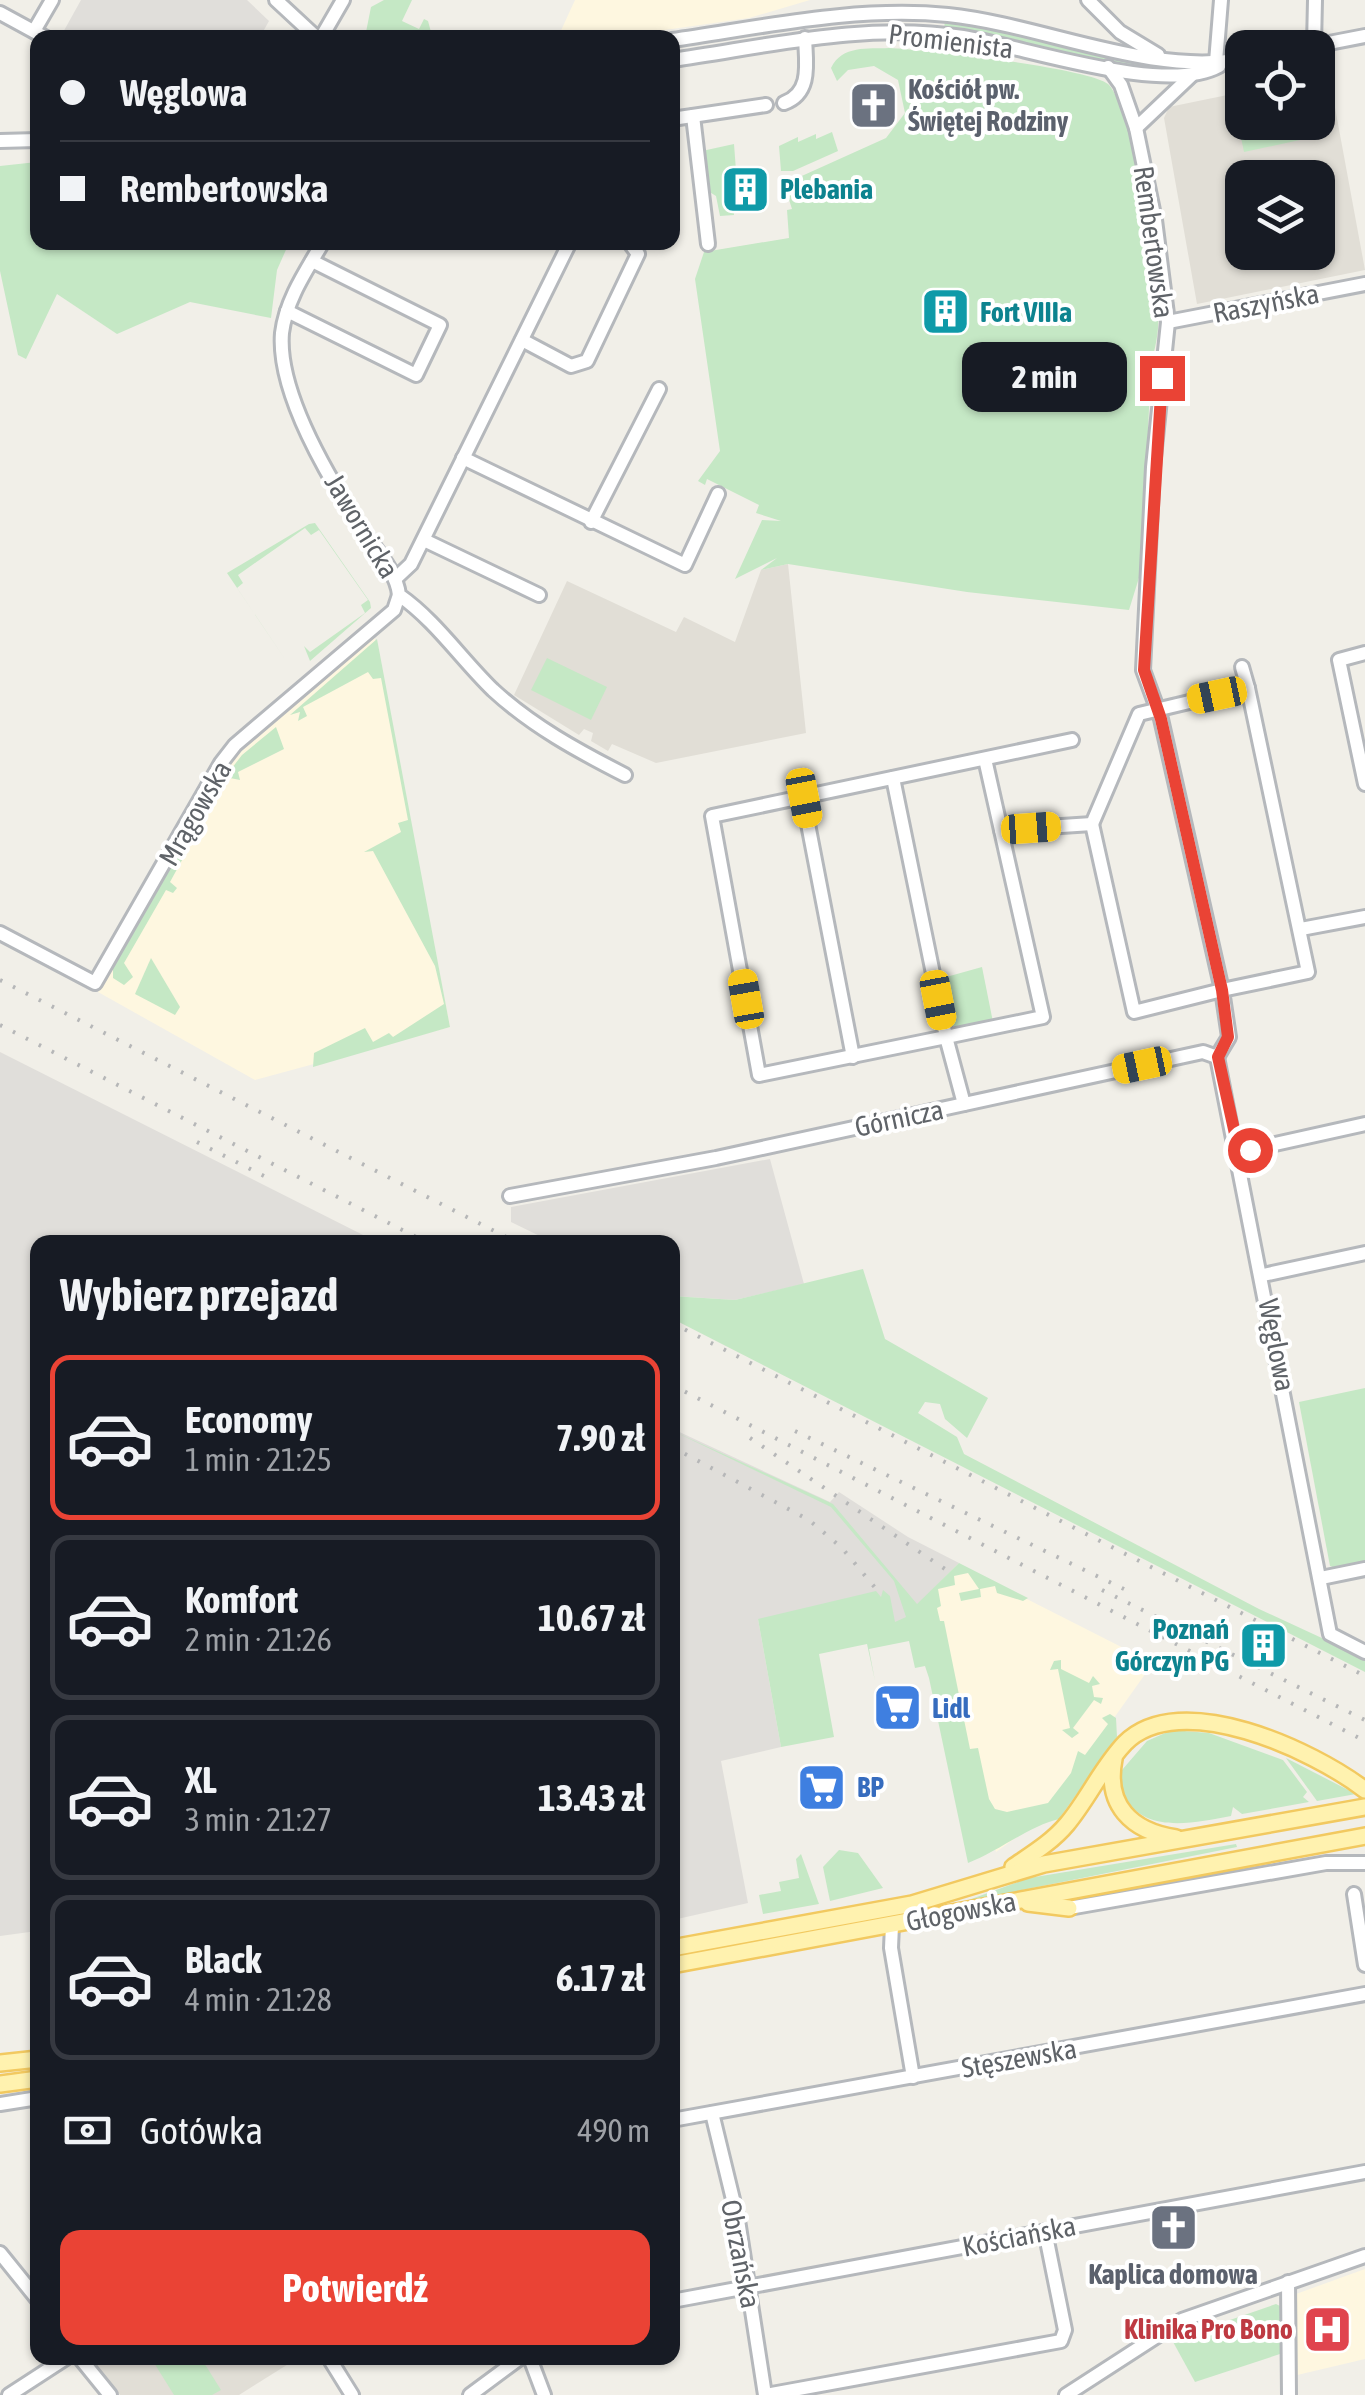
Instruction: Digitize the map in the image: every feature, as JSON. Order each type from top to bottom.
[{"type":"main road","points":[[987,1880],[1056,1836],[1115,1755],[1152,1725],[1195,1719],[1286,1749],[1365,1790]]},
{"type":"main road","points":[[1115,1755],[1112,1790],[1121,1812],[1153,1832],[1192,1839]]},
{"type":"main road","name":"Głogowska","points":[[680,1947],[912,1904],[1044,1864],[1365,1807]]},
{"type":"main road","name":"Głogowska","points":[[680,1963],[1365,1836]]},
{"type":"main road","points":[[1014,1902],[1070,1908]]},
{"type":"main road","points":[[0,2063],[30,2061]]},
{"type":"main road","points":[[0,2084],[30,2079]]},
{"type":"street","points":[[41,30],[52,0]]},
{"type":"street","points":[[276,0],[310,30]]},
{"type":"street","points":[[324,30],[343,0]]},
{"type":"street","points":[[873,13],[896,0]]},
{"type":"street","points":[[858,31],[911,13],[935,0]]},
{"type":"street","name":"Promienista","points":[[1088,0],[1120,32],[1164,59]]},
{"type":"street","points":[[1220,0],[1221,62]]},
{"type":"street","points":[[1311,30],[1314,0]]},
{"type":"street","points":[[0,13],[32,30]]},
{"type":"street","name":"Promienista","points":[[680,39],[873,13],[911,13],[989,22],[1196,64],[1225,61]]},
{"type":"street","name":"Promienista","points":[[680,59],[858,31],[960,37],[1156,76],[1193,74],[1221,62]]},
{"type":"street","points":[[1335,41],[1365,36]]},
{"type":"street","points":[[784,103],[794,99],[804,84],[805,38]]},
{"type":"street","name":"Rembertowska","points":[[1108,67],[1121,84],[1136,128],[1156,220],[1168,322],[1153,466],[1144,657],[1149,696],[1156,708]]},
{"type":"street","name":"Rembertowska","points":[[1136,128],[1193,74]]},
{"type":"street","points":[[680,118],[766,105]]},
{"type":"street","points":[[693,116],[708,244]]},
{"type":"street","points":[[0,142],[30,140]]},
{"type":"street","name":"Jawornicka","points":[[318,250],[287,311],[282,352],[292,393],[344,499],[395,580],[399,596],[420,609],[494,691],[532,722],[625,775]]},
{"type":"street","points":[[395,580],[411,564],[424,540],[566,250]]},
{"type":"street","points":[[522,340],[572,366],[587,361],[638,254],[635,250]]},
{"type":"street","points":[[287,311],[416,375],[440,326],[312,262]]},
{"type":"street","name":"Raszyńska","points":[[1168,322],[1365,284]]},
{"type":"street","points":[[592,522],[659,389]]},
{"type":"street","points":[[463,458],[685,566],[718,494]]},
{"type":"street","points":[[424,540],[540,595]]},
{"type":"street","name":"Mrągowska","points":[[0,933],[95,983],[220,763],[394,610],[399,596]]},
{"type":"street","points":[[1365,653],[1339,660],[1365,784]]},
{"type":"street","points":[[1242,667],[1248,688],[1301,929],[1308,972],[1134,1012],[1092,824],[1138,714],[1248,688]]},
{"type":"street","points":[[1156,708],[1222,990],[1228,1037],[1218,1057]]},
{"type":"street","points":[[985,759],[1043,1016],[760,1075],[712,816],[1072,740]]},
{"type":"street","points":[[894,778],[946,1037],[964,1104]]},
{"type":"street","points":[[804,798],[853,1057]]},
{"type":"street","points":[[1001,830],[1092,824]]},
{"type":"street","points":[[1301,929],[1365,917]]},
{"type":"street","name":"Górnicza","points":[[510,1196],[716,1158],[1203,1052],[1218,1057]]},
{"type":"street","name":"Węglowa","points":[[1218,1057],[1330,1634],[1365,1652]]},
{"type":"street","points":[[1239,1152],[1365,1124]]},
{"type":"street","points":[[1263,1275],[1365,1253]]},
{"type":"street","points":[[1321,1578],[1365,1569]]},
{"type":"street","points":[[1070,1908],[1339,1861],[1365,1863]]},
{"type":"street","points":[[1354,1894],[1365,1965]]},
{"type":"street","points":[[892,1924],[891,1948],[913,2077]]},
{"type":"street","name":"Stęszewska","points":[[680,2119],[1365,1994]]},
{"type":"street","points":[[0,2104],[30,2099]]},
{"type":"street","name":"Obrzańska","points":[[712,2113],[749,2287],[766,2395]]},
{"type":"street","name":"Kościańska","points":[[680,2300],[1365,2172]]},
{"type":"street","points":[[766,2395],[1061,2342],[1065,2330],[1045,2231]]},
{"type":"street","points":[[0,2253],[30,2290]]},
{"type":"street","points":[[1066,2395],[1182,2320],[1365,2256]]},
{"type":"street","points":[[1288,2282],[1289,2395]]},
{"type":"street","points":[[9,2395],[55,2365]]},
{"type":"street","points":[[86,2365],[110,2395]]},
{"type":"street","points":[[333,2365],[352,2395]]},
{"type":"street","points":[[470,2395],[511,2365]]},
{"type":"street","points":[[533,2365],[544,2395]]},
{"type":"shaded area","points":[[81,0],[247,0],[269,21],[264,30],[64,30]]},
{"type":"shaded area","points":[[575,0],[810,0],[749,18],[665,30],[561,30]]},
{"type":"shaded area","points":[[1225,95],[1225,140],[1335,140],[1335,108],[1365,270],[1197,304],[1164,118],[1169,107]]},
{"type":"shaded area","points":[[788,564],[806,733],[656,763],[612,744],[608,751],[591,741],[593,733],[584,729],[579,735],[514,695],[567,581],[676,632],[684,617],[735,642],[761,570]]},
{"type":"shaded area","points":[[374,635],[450,1027],[255,1080],[98,992],[230,761]]},
{"type":"shaded area","points":[[0,1052],[363,1235],[30,1235],[30,1932],[0,1936]]},
{"type":"shaded area","points":[[770,1159],[804,1284],[735,1300],[680,1296],[680,1235],[538,1235],[511,1222],[511,1207]]},
{"type":"shaded area","points":[[680,1432],[830,1502],[839,1492],[908,1537],[959,1563],[918,1604],[922,1629],[758,1619],[781,1747],[721,1761],[748,1903],[680,1918]]},
{"type":"shaded area","points":[[958,1564],[1153,1663],[1043,1818],[996,1852],[917,1605]]},
{"type":"shaded area","points":[[1365,2269],[1365,2359],[1293,2376],[1296,2294]]},
{"type":"shaded area","points":[[96,2365],[287,2365],[239,2395],[120,2395]]},
{"type":"green space","points":[[384,0],[412,0],[402,21],[419,29],[424,19],[430,30],[366,30],[371,7]]},
{"type":"green space","points":[[945,21],[1170,65],[1169,70],[944,29]]},
{"type":"green space","points":[[889,48],[1039,66],[1094,78],[1108,84],[1123,113],[1156,257],[1144,275],[1155,295],[1158,317],[1151,363],[1142,568],[1129,610],[967,592],[788,564],[761,570],[777,558],[735,579],[762,520],[781,521],[756,513],[759,505],[707,479],[705,485],[698,481],[720,451],[695,279],[704,252],[789,238],[787,210],[792,209],[784,184],[886,138],[905,113],[898,80],[874,66],[848,70],[837,81],[831,68],[849,52]]},
{"type":"green space","points":[[832,132],[838,151],[793,171],[781,171],[779,146],[798,137],[798,142]]},
{"type":"green space","points":[[1241,140],[1300,140],[1244,152]]},
{"type":"green space","points":[[734,144],[738,197],[733,198],[734,215],[720,216],[716,196],[708,191],[702,151]]},
{"type":"green space","points":[[30,163],[30,250],[286,250],[277,270],[271,318],[190,302],[117,334],[57,294],[26,359],[18,355],[0,271],[0,166]]},
{"type":"green space","points":[[315,523],[370,602],[371,608],[310,661],[304,646],[310,652],[365,613],[361,605],[368,600],[319,530],[311,535],[305,528],[238,575],[243,583],[237,588],[227,573],[309,524]]},
{"type":"green space","points":[[377,639],[450,1027],[313,1067],[314,1053],[365,1028],[373,1042],[389,1033],[393,1037],[444,1004],[435,966],[373,851],[364,852],[401,832],[398,823],[408,820],[381,678],[373,679],[368,672],[303,707],[307,716],[298,721],[300,712],[290,715]]},
{"type":"green space","points":[[547,658],[607,687],[591,720],[531,690]]},
{"type":"green space","points":[[276,727],[284,749],[238,772],[240,780],[225,777],[242,755]]},
{"type":"green space","points":[[226,780],[170,882],[177,888],[173,893],[166,890],[124,963],[133,977],[124,985],[113,978],[113,965],[199,813],[203,815]]},
{"type":"green space","points":[[151,958],[180,1007],[175,1015],[135,994]]},
{"type":"green space","points":[[982,967],[993,1022],[961,1029],[947,1024],[939,979]]},
{"type":"green space","points":[[863,1269],[885,1339],[988,1398],[967,1438],[945,1419],[940,1404],[925,1402],[918,1413],[957,1437],[964,1454],[1259,1609],[1365,1658],[1365,1672],[680,1323],[680,1297],[735,1300]]},
{"type":"green space","points":[[1365,1388],[1365,1566],[1338,1569],[1330,1566],[1299,1402]]},
{"type":"green space","points":[[680,1434],[833,1504],[917,1604],[959,1563],[1028,1598],[1023,1601],[997,1593],[995,1586],[980,1589],[981,1597],[961,1601],[959,1593],[979,1589],[968,1573],[954,1576],[955,1585],[938,1589],[941,1606],[937,1608],[940,1621],[944,1621],[970,1749],[978,1748],[989,1799],[995,1809],[1007,1812],[1048,1803],[1071,1773],[1078,1751],[1085,1755],[1108,1724],[1102,1718],[1110,1714],[1116,1718],[1117,1737],[1059,1819],[968,1863],[929,1678],[925,1666],[915,1668],[909,1641],[869,1649],[875,1681],[867,1644],[819,1654],[834,1737],[781,1747],[758,1619],[876,1591],[881,1597],[883,1590],[890,1596],[895,1622],[906,1617],[894,1581],[831,1507]]},
{"type":"green space","points":[[1061,1660],[1061,1669],[1089,1683],[1093,1676],[1100,1684],[1092,1686],[1094,1697],[1103,1698],[1101,1704],[1094,1700],[1073,1728],[1079,1733],[1072,1738],[1062,1730],[1070,1728],[1058,1669],[1050,1670],[1054,1661]]},
{"type":"green space","points":[[1172,1730],[1209,1733],[1283,1760],[1307,1792],[1303,1797],[1309,1802],[1242,1814],[1233,1807],[1231,1816],[1185,1823],[1143,1816],[1122,1794],[1122,1770],[1147,1741]]},
{"type":"green space","points":[[1286,1758],[1356,1794],[1317,1801]]},
{"type":"green space","points":[[1236,1844],[1237,1847],[963,1902],[1029,1878]]},
{"type":"green space","points":[[839,1850],[858,1853],[883,1888],[830,1901],[823,1867]]},
{"type":"green space","points":[[801,1854],[819,1904],[763,1914],[759,1895],[781,1891],[779,1882],[799,1878],[796,1859]]},
{"type":"green space","points":[[1276,2304],[1284,2308],[1283,2353],[1195,2382],[1172,2340]]},
{"type":"green space","points":[[155,2365],[205,2365],[221,2390],[212,2395],[174,2395]]},
{"type":"railway","points":[[0,980],[502,1235]]},
{"type":"railway","points":[[0,1025],[412,1235]]},
{"type":"railway","points":[[197,1142],[264,1176]]},
{"type":"railway","points":[[680,1327],[1365,1676]]},
{"type":"railway","points":[[680,1389],[1365,1741]]},
{"type":"railway","points":[[795,1431],[1124,1589]]},
{"type":"railway","points":[[750,1438],[945,1569]]},
{"type":"railway","points":[[680,1451],[809,1520],[842,1548],[882,1596]]},
{"type":"railway","points":[[1102,1590],[1365,1720]]},
{"type":"place","name":"Kościół pw. Świętej Rodziny","points":[[873,105]]},
{"type":"place","name":"Plebania","points":[[745,189]]},
{"type":"place","name":"Fort VIIIa","points":[[945,312]]},
{"type":"place","name":"Poznań Górczyn PG","points":[[1264,1645]]},
{"type":"place","name":"Lidl","points":[[897,1708]]},
{"type":"place","name":"BP","points":[[822,1787]]},
{"type":"place","name":"Kaplica domowa","points":[[1173,2227]]},
{"type":"place","name":"Klinika Pro Bono","points":[[1328,2329]]},
{"type":"route","points":[[1162,378],[1147,567],[1144,670],[1149,696],[1161,719],[1222,990],[1228,1037],[1218,1057],[1239,1152],[1250,1150]]}]
